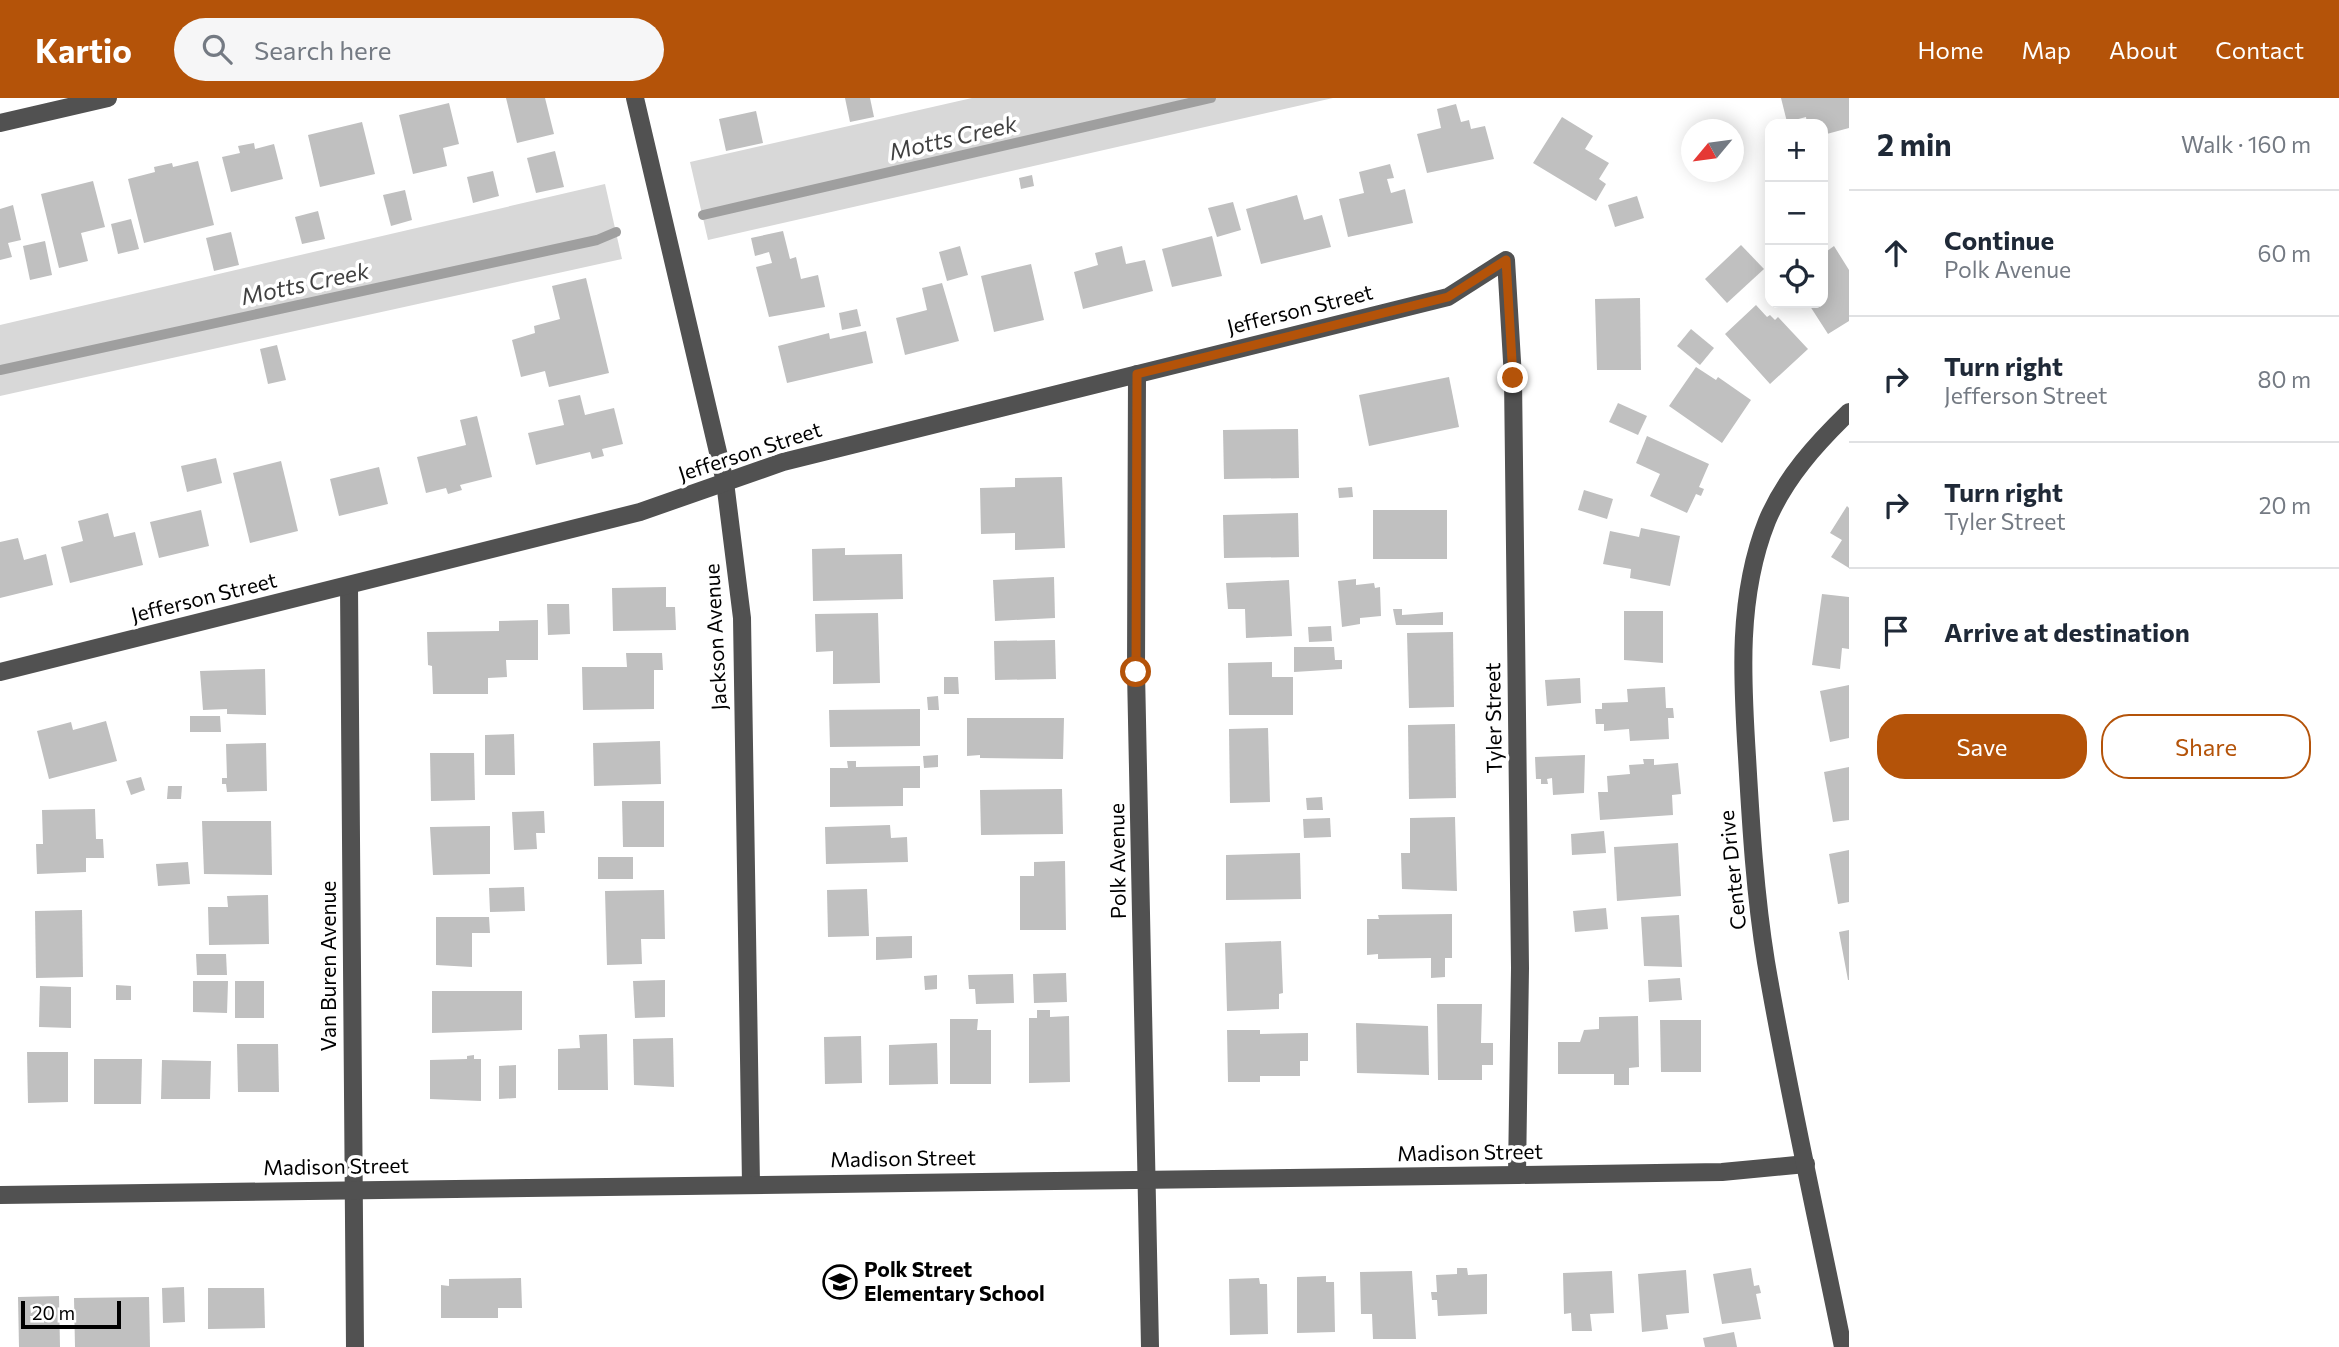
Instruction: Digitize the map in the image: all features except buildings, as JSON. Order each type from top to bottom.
[{"type":"street","points":[[0,122],[108,98]]},
{"type":"street","name":"Jackson Avenue","points":[[635,98],[725,482],[742,618],[751,1184]]},
{"type":"street","name":"Jefferson Street","points":[[0,672],[640,512],[783,462],[1448,297],[1506,260]]},
{"type":"street","name":"Tyler Street","points":[[1506,260],[1513,378],[1520,968],[1517,1175]]},
{"type":"street","name":"Polk Avenue","points":[[1137,374],[1136,672],[1150,1347]]},
{"type":"street","name":"Center Drive","points":[[1843,1347],[1766,962],[1752,855],[1741,661],[1754,564],[1767,522],[1786,485],[1817,444],[1849,412]]},
{"type":"street","name":"Van Buren Avenue","points":[[349,586],[355,1347]]},
{"type":"street","name":"Madison Street","points":[[0,1195],[1721,1172],[1806,1164]]},
{"type":"shaded area","points":[[972,98],[1333,98],[708,240],[690,162]]},
{"type":"shaded area","points":[[605,184],[622,259],[0,396],[0,325]]},
{"type":"waterway","name":"Motts Creek","points":[[703,215],[1211,98]]},
{"type":"waterway","name":"Motts Creek","points":[[0,370],[597,240],[616,232]]},
{"type":"place","name":"Polk Street Elementary School","points":[[840,1282]]},
{"type":"route","points":[[1136,672],[1137,374],[1448,297],[1506,260],[1513,378]]}]
